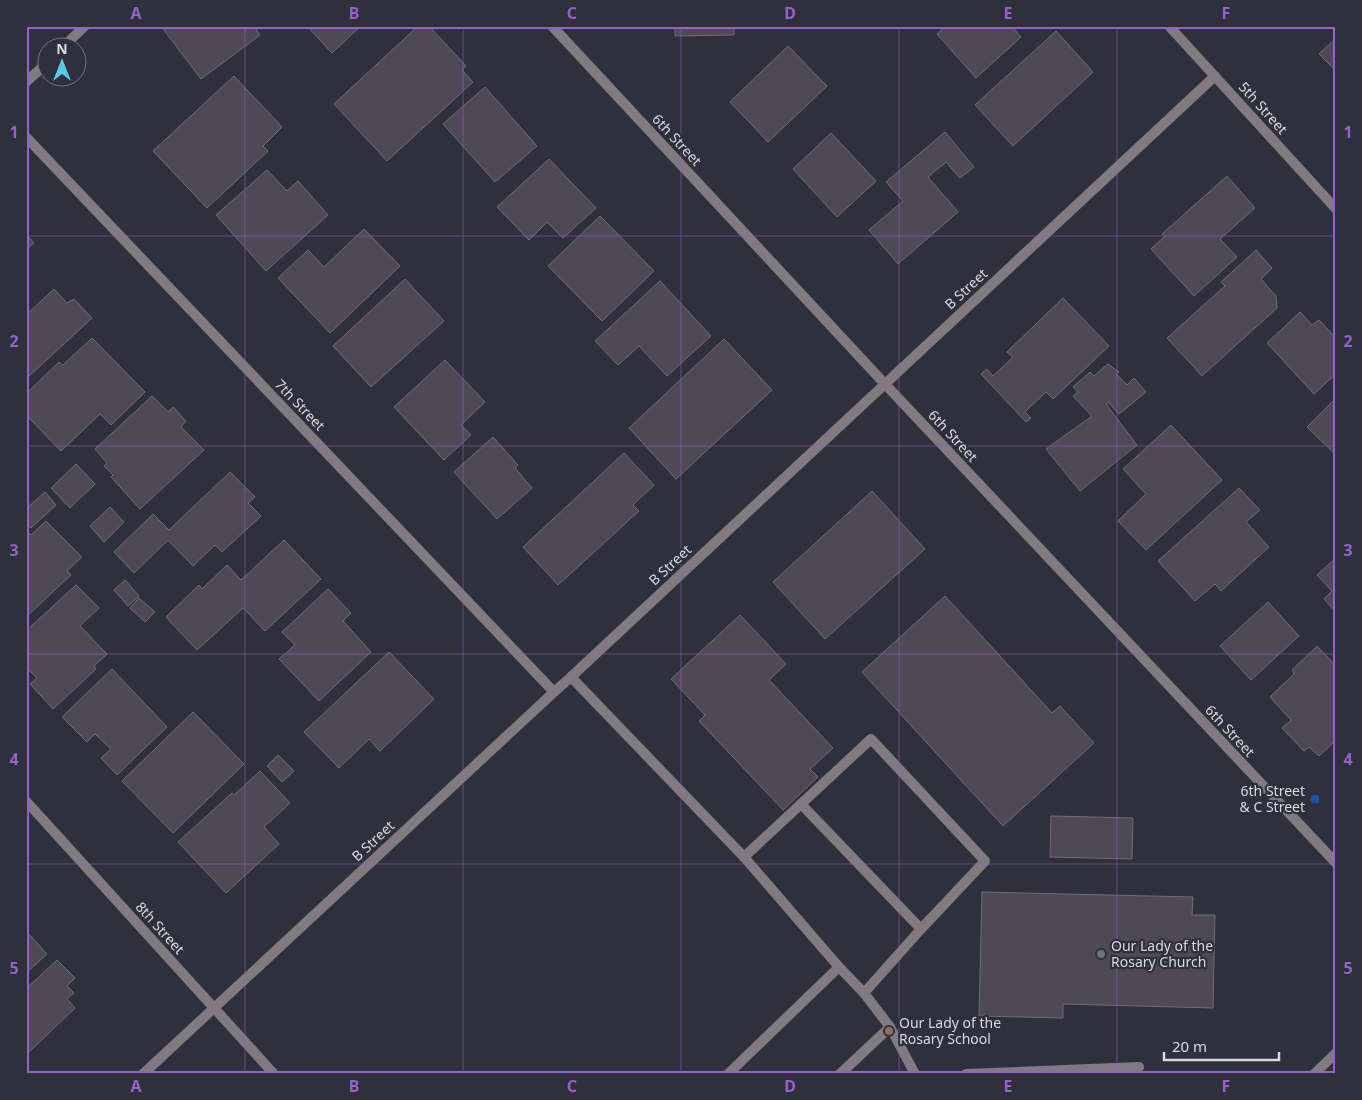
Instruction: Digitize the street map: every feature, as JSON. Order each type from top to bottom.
[{"type":"street","points":[[72,38],[85,26]]},
{"type":"street","name":"6th Street","points":[[552,26],[884,383],[1336,863]]},
{"type":"street","name":"5th Street","points":[[1168,26],[1336,209]]},
{"type":"street","points":[[26,82],[38,71]]},
{"type":"street","name":"B Street","points":[[143,1074],[1215,76]]},
{"type":"street","name":"7th Street","points":[[26,137],[554,692]]},
{"type":"street","points":[[571,677],[744,857],[839,967],[864,993],[890,1027],[915,1074]]},
{"type":"street","points":[[744,857],[871,739],[986,861],[921,929],[864,993]]},
{"type":"street","name":"8th Street","points":[[26,801],[274,1074]]},
{"type":"street","points":[[801,804],[921,929]]},
{"type":"street","points":[[728,1074],[839,967]]},
{"type":"street","points":[[840,1074],[890,1027]]},
{"type":"street","points":[[1314,1074],[1336,1053]]},
{"type":"street","points":[[966,1074],[1139,1067],[1133,1074]]},
{"type":"building","points":[[161,26],[254,26],[260,35],[201,79]]},
{"type":"building","points":[[307,26],[361,26],[332,53]]},
{"type":"building","points":[[418,26],[429,26],[466,66],[462,70],[473,82],[387,161],[334,104]]},
{"type":"building","points":[[675,26],[734,26],[734,35],[675,36]]},
{"type":"building","points":[[946,26],[1015,26],[1013,28],[1021,37],[976,78],[937,34]]},
{"type":"building","points":[[1056,31],[1093,72],[1013,146],[975,105]]},
{"type":"building","points":[[1336,38],[1336,71],[1319,54]]},
{"type":"building","points":[[788,46],[827,86],[768,142],[730,102]]},
{"type":"building","points":[[234,76],[282,127],[263,146],[268,151],[207,208],[153,151]]},
{"type":"building","points":[[485,87],[537,146],[495,182],[443,124]]},
{"type":"building","points":[[945,132],[974,167],[960,178],[946,162],[928,177],[958,212],[898,264],[869,230],[903,201],[886,182]]},
{"type":"building","points":[[831,133],[876,181],[837,217],[793,169]]},
{"type":"building","points":[[549,159],[596,208],[563,238],[547,222],[529,240],[497,207]]},
{"type":"building","points":[[267,170],[287,191],[298,181],[328,215],[266,271],[216,215]]},
{"type":"building","points":[[1227,176],[1255,208],[1220,239],[1237,257],[1194,296],[1151,249],[1165,236],[1162,234]]},
{"type":"building","points":[[600,216],[654,271],[602,321],[548,266]]},
{"type":"building","points":[[364,229],[400,266],[330,333],[278,278],[308,250],[324,267]]},
{"type":"building","points":[[26,234],[34,243],[26,250]]},
{"type":"building","points":[[1256,250],[1272,268],[1261,279],[1276,296],[1277,308],[1202,376],[1167,338],[1225,286],[1221,282]]},
{"type":"building","points":[[405,279],[444,321],[371,387],[333,346]]},
{"type":"building","points":[[660,281],[711,336],[667,376],[639,346],[618,365],[595,341]]},
{"type":"building","points":[[54,289],[67,303],[74,299],[92,318],[26,379],[26,315]]},
{"type":"building","points":[[1063,298],[1109,346],[1053,399],[1046,392],[1025,412],[1031,418],[1026,422],[981,374],[987,369],[993,376],[1013,357],[1007,352]]},
{"type":"building","points":[[1300,312],[1312,325],[1319,320],[1336,338],[1336,374],[1314,394],[1267,343]]},
{"type":"building","points":[[92,338],[145,392],[111,425],[100,414],[61,451],[26,415],[26,394],[59,362],[63,365]]},
{"type":"building","points":[[724,339],[772,390],[676,479],[629,428]]},
{"type":"building","points":[[445,360],[485,402],[461,425],[471,435],[444,460],[394,407]]},
{"type":"building","points":[[1108,364],[1119,372],[1116,374],[1127,385],[1134,378],[1146,392],[1119,414],[1108,402],[1106,404],[1137,445],[1080,491],[1046,449],[1092,416],[1073,396],[1078,392],[1073,387],[1090,372],[1094,376]]},
{"type":"building","points":[[152,396],[168,412],[173,407],[186,421],[181,427],[204,450],[140,509],[111,477],[113,475],[104,466],[107,463],[95,449]]},
{"type":"building","points":[[1336,398],[1336,455],[1307,427]]},
{"type":"building","points":[[1171,425],[1222,480],[1146,550],[1118,521],[1146,494],[1123,469]]},
{"type":"building","points":[[493,437],[518,465],[515,468],[532,488],[497,519],[454,472]]},
{"type":"building","points":[[624,453],[654,485],[633,505],[639,511],[558,585],[523,547]]},
{"type":"building","points":[[76,464],[95,484],[70,508],[51,488]]},
{"type":"building","points":[[230,472],[255,497],[248,503],[261,516],[222,552],[215,545],[193,566],[168,540],[134,573],[114,552],[153,514],[169,530]]},
{"type":"building","points":[[1239,488],[1260,510],[1246,522],[1269,547],[1221,591],[1215,584],[1195,601],[1158,561]]},
{"type":"building","points":[[872,491],[925,549],[825,639],[773,582]]},
{"type":"building","points":[[45,492],[56,505],[31,528],[26,523],[26,509]]},
{"type":"building","points":[[110,507],[124,522],[104,542],[90,526]]},
{"type":"building","points":[[46,521],[82,557],[67,571],[71,575],[26,617],[26,530],[31,535]]},
{"type":"building","points":[[284,540],[321,579],[265,631],[243,608],[197,650],[166,617],[199,585],[202,589],[227,565],[241,580]]},
{"type":"building","points":[[1336,558],[1336,612],[1324,599],[1332,591],[1317,575]]},
{"type":"building","points":[[125,580],[139,596],[128,606],[114,590]]},
{"type":"building","points":[[76,585],[99,608],[80,626],[107,654],[94,666],[96,669],[53,709],[30,684],[37,678],[26,667],[26,631]]},
{"type":"building","points":[[328,589],[351,613],[343,621],[371,652],[319,701],[279,659],[295,645],[282,632]]},
{"type":"building","points":[[945,596],[1052,713],[1060,706],[1094,743],[1003,826],[862,672]]},
{"type":"building","points":[[139,598],[155,612],[145,622],[130,608]]},
{"type":"building","points":[[1268,602],[1299,636],[1251,680],[1220,646]]},
{"type":"building","points":[[740,615],[786,664],[769,680],[833,748],[810,769],[818,777],[783,810],[699,721],[705,715],[671,679]]},
{"type":"building","points":[[1317,646],[1336,666],[1336,740],[1319,756],[1309,747],[1304,751],[1282,728],[1291,720],[1270,697],[1294,674],[1292,670]]},
{"type":"building","points":[[389,652],[434,699],[380,751],[369,739],[339,768],[304,732]]},
{"type":"building","points":[[112,669],[167,727],[117,775],[101,758],[111,749],[95,734],[87,742],[62,717]]},
{"type":"building","points":[[193,712],[244,764],[173,833],[122,781]]},
{"type":"building","points":[[278,755],[294,771],[282,782],[267,766]]},
{"type":"building","points":[[260,771],[290,803],[264,827],[279,844],[226,893],[178,842],[232,793],[234,795]]},
{"type":"building","points":[[1051,816],[1133,818],[1132,859],[1050,857]]},
{"type":"building","points":[[982,892],[1193,897],[1192,915],[1215,915],[1213,1008],[1063,1004],[1063,1018],[979,1016]]},
{"type":"building","points":[[26,931],[47,954],[26,973]]},
{"type":"building","points":[[57,960],[75,978],[67,986],[74,993],[67,999],[75,1008],[26,1055],[26,989]]},
{"type":"place","name":"6th Street & C Street","points":[[1315,799]]},
{"type":"place","name":"Our Lady of the Rosary Church","points":[[1101,954]]},
{"type":"place","name":"Our Lady of the Rosary School","points":[[889,1031]]}]
